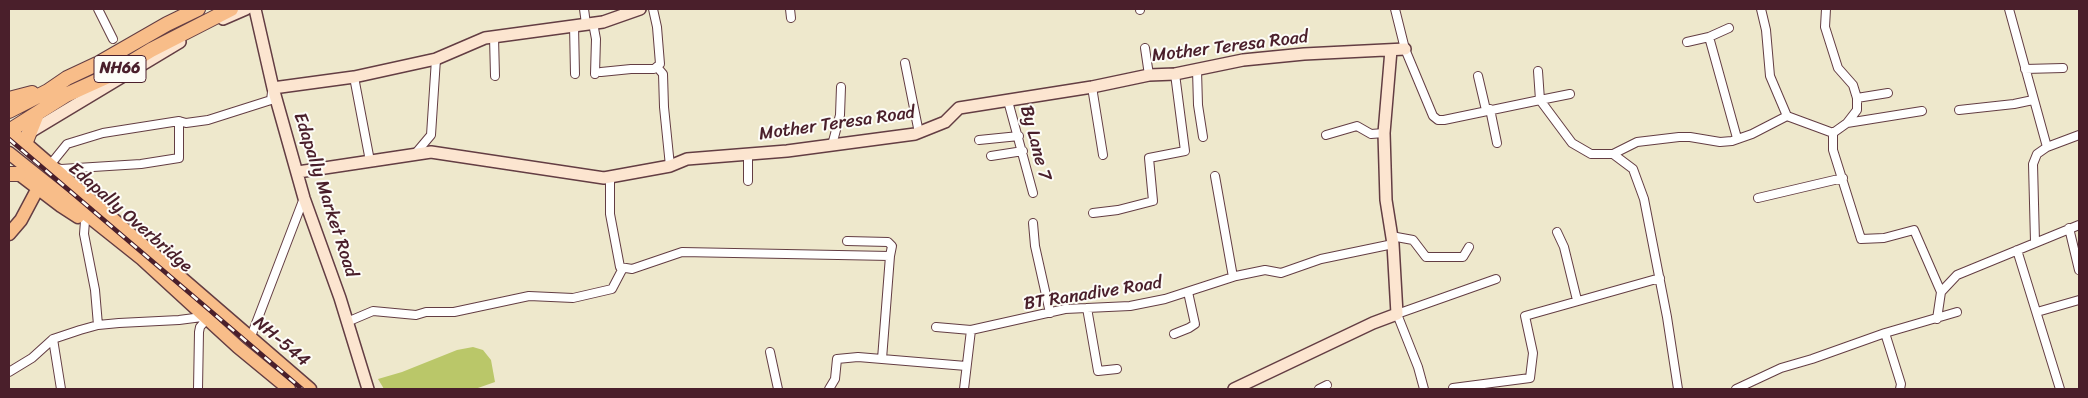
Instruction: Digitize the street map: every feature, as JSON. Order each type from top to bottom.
[{"type":"highway","name":"NH66","points":[[9,112],[48,91],[67,78],[100,63],[167,24],[198,9]]},
{"type":"highway","name":"NH66","points":[[9,132],[66,95],[108,76],[151,50],[231,9]]},
{"type":"highway","points":[[9,99],[48,91]]},
{"type":"highway","points":[[26,139],[37,114]]},
{"type":"main road","points":[[9,132],[26,139],[51,167],[225,326]]},
{"type":"main road","name":"Edapally Overbridge","points":[[9,132],[209,308],[225,326]]},
{"type":"main road","name":"Edapally Overbridge","points":[[9,153],[225,326]]},
{"type":"main road","points":[[14,174],[38,188],[61,206],[116,242],[204,318],[225,326]]},
{"type":"main road","points":[[9,234],[20,220],[38,188]]},
{"type":"main road","name":"NH-544","points":[[225,326],[250,339],[310,389]]},
{"type":"main road","name":"NH-544","points":[[225,326],[286,387]]},
{"type":"main road","points":[[286,387],[292,374]]},
{"type":"street","points":[[98,9],[113,39]]},
{"type":"street","points":[[26,139],[186,38],[246,9]]},
{"type":"street","name":"Edapally Market Road","points":[[256,9],[273,88],[304,198],[368,389]]},
{"type":"street","points":[[575,74],[584,24],[584,9]]},
{"type":"street","points":[[179,121],[179,158],[142,164],[60,169],[50,165],[67,144],[103,134],[179,121],[186,123],[208,120],[271,100],[273,88],[354,77],[436,58],[485,38],[603,22],[640,9]]},
{"type":"street","points":[[584,24],[596,39],[598,73],[631,68],[654,69],[660,64],[657,27],[653,9]]},
{"type":"street","points":[[790,9],[791,18]]},
{"type":"street","points":[[1396,9],[1405,49],[1433,116],[1438,120],[1570,94]]},
{"type":"street","points":[[1762,9],[1770,76],[1787,116],[1833,133]]},
{"type":"street","points":[[1826,9],[1825,27],[1838,68],[1853,86],[1857,98],[1857,110],[1847,123],[1833,133]]},
{"type":"street","points":[[2009,9],[2047,147]]},
{"type":"street","points":[[1687,42],[1709,37],[1729,28]]},
{"type":"street","points":[[494,37],[495,76]]},
{"type":"street","points":[[1709,37],[1738,138]]},
{"type":"street","points":[[1145,48],[1149,75]]},
{"type":"street","name":"Mother Teresa Road","points":[[298,172],[431,152],[604,178],[670,166],[687,159],[832,145],[918,133],[945,122],[958,108],[1092,87],[1149,75],[1175,74],[1243,60],[1304,54],[1405,49]]},
{"type":"street","points":[[1391,50],[1384,133],[1386,200],[1392,240],[1397,314],[1418,367],[1424,389]]},
{"type":"street","points":[[415,154],[430,135],[436,58]]},
{"type":"street","points":[[905,63],[918,133]]},
{"type":"street","points":[[657,67],[663,74],[664,107],[670,166]]},
{"type":"street","points":[[2025,69],[2063,68]]},
{"type":"street","points":[[1197,70],[1198,104],[1203,137]]},
{"type":"street","points":[[1538,70],[1540,100],[1572,143],[1591,154],[1614,154],[1637,142],[1690,137],[1720,142],[1732,141],[1752,134],[1787,116]]},
{"type":"street","points":[[1093,213],[1118,210],[1153,201],[1148,158],[1185,151],[1175,74]]},
{"type":"street","points":[[1478,76],[1497,143]]},
{"type":"street","points":[[354,77],[370,161]]},
{"type":"street","points":[[832,145],[840,115],[841,87]]},
{"type":"street","points":[[1092,87],[1103,155]]},
{"type":"street","points":[[1857,98],[1888,93]]},
{"type":"street","points":[[1958,110],[2033,100]]},
{"type":"street","name":"By Lane 7","points":[[1008,101],[1034,193]]},
{"type":"street","points":[[1847,123],[1922,111]]},
{"type":"street","points":[[1326,135],[1357,126],[1372,134],[1384,133]]},
{"type":"street","points":[[1833,133],[1833,150],[1861,239],[1884,238],[1914,230],[1941,292],[1937,319]]},
{"type":"street","points":[[2036,242],[2034,164],[2037,154],[2047,147],[2079,135]]},
{"type":"street","points":[[979,140],[1019,136]]},
{"type":"street","points":[[991,156],[1023,151]]},
{"type":"street","points":[[748,154],[748,181]]},
{"type":"street","points":[[1614,154],[1633,169],[1644,199],[1667,317],[1678,389]]},
{"type":"street","points":[[610,176],[610,214],[618,260],[620,267],[623,268],[632,269],[682,252],[890,256]]},
{"type":"street","points":[[1215,176],[1233,278]]},
{"type":"street","points":[[1758,198],[1843,178]]},
{"type":"street","points":[[250,339],[304,198]]},
{"type":"street","points":[[85,221],[84,234],[95,290],[98,325]]},
{"type":"street","points":[[1033,223],[1035,246],[1050,313]]},
{"type":"street","points":[[1941,292],[1957,275],[2079,225]]},
{"type":"street","points":[[2069,228],[2079,270]]},
{"type":"street","points":[[1557,232],[1564,248],[1577,300]]},
{"type":"street","points":[[1392,240],[1413,240],[1426,258],[1463,257],[1469,247]]},
{"type":"street","name":"BT Ranadive Road","points":[[936,327],[971,330],[1065,309],[1130,306],[1165,299],[1265,270],[1281,273],[1392,240]]},
{"type":"street","points":[[847,241],[888,242],[892,246],[882,359]]},
{"type":"street","points":[[2017,250],[2060,389]]},
{"type":"street","points":[[347,322],[373,311],[416,315],[426,312],[454,312],[529,296],[573,298],[612,289],[623,268]]},
{"type":"street","points":[[1453,388],[1530,378],[1533,353],[1525,316],[1660,278]]},
{"type":"street","points":[[1234,389],[1373,323],[1496,279]]},
{"type":"street","points":[[1174,334],[1195,324],[1188,292]]},
{"type":"street","points":[[2037,312],[2079,300]]},
{"type":"street","points":[[1087,308],[1098,371],[1117,369]]},
{"type":"street","points":[[1736,389],[1781,368],[1885,333],[1957,312]]},
{"type":"street","points":[[9,372],[32,358],[53,339],[98,325],[204,318],[199,332],[198,389]]},
{"type":"street","points":[[964,389],[971,330]]},
{"type":"street","points":[[1885,333],[1902,384],[1900,389]]},
{"type":"street","points":[[53,339],[62,389]]},
{"type":"street","points":[[770,352],[778,389]]},
{"type":"street","points":[[829,389],[835,379],[837,359],[858,357],[966,366]]},
{"type":"street","points":[[1319,389],[1327,385]]},
{"type":"green space","points":[[473,347],[483,350],[491,360],[495,382],[475,389],[384,389],[378,379],[402,372],[457,350]]},
{"type":"railway","points":[[9,139],[302,389]]}]
